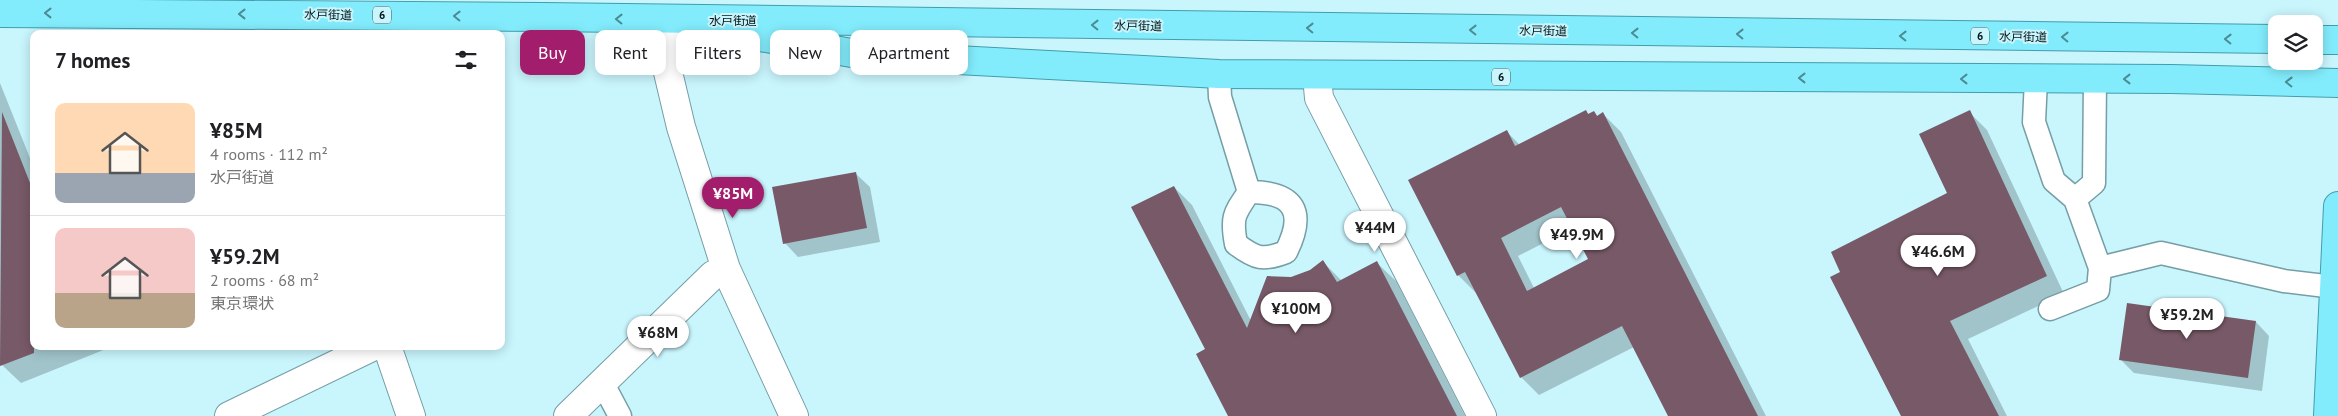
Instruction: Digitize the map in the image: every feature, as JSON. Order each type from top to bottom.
[{"type":"highway","name":"水戸街道","points":[[0,13],[284,24],[668,20],[2268,39]]},
{"type":"highway","name":"6","points":[[668,20],[863,55],[1219,74],[2095,79],[2338,83]]},
{"type":"highway","points":[[2323,40],[2338,40]]},
{"type":"highway","points":[[2328,416],[2338,206]]},
{"type":"street","points":[[668,20],[667,68],[681,127],[726,269],[794,416]]},
{"type":"street","points":[[1317,76],[1319,98],[1482,416]]},
{"type":"street","points":[[568,416],[713,275],[726,269]]},
{"type":"street","points":[[229,416],[366,350]]},
{"type":"street","points":[[388,350],[411,416]]},
{"type":"lane","points":[[1219,74],[1220,97],[1249,192]]},
{"type":"lane","points":[[2036,79],[2034,122],[2054,181],[2075,199],[2100,268],[2098,290],[2050,309]]},
{"type":"lane","points":[[2075,199],[2094,183],[2095,79]]},
{"type":"lane","points":[[2100,268],[2161,253],[2284,280],[2334,287]]},
{"type":"lane","points":[[602,382],[620,416]]},
{"type":"building","points":[[1586,110],[1588,114],[1594,111],[1597,116],[1603,112],[1758,416],[1668,416],[1622,326],[1520,378],[1465,272],[1457,276],[1408,180],[1507,130],[1515,146]],"holes":[[[1561,207],[1588,259],[1527,291],[1501,238]]]},
{"type":"building","points":[[1970,110],[2047,276],[1950,321],[1999,416],[1901,416],[1830,277],[1840,272],[1831,252],[1947,193],[1919,134]]},
{"type":"building","points":[[2,112],[30,183],[30,350],[34,350],[34,353],[0,366]]},
{"type":"building","points":[[856,172],[867,228],[783,244],[772,187]]},
{"type":"building","points":[[1174,186],[1247,328],[1267,276],[1291,277],[1310,270],[1323,260],[1337,282],[1377,261],[1457,416],[1228,416],[1196,354],[1205,349],[1131,207]]},
{"type":"building","points":[[2127,303],[2256,321],[2248,378],[2119,360]]}]
